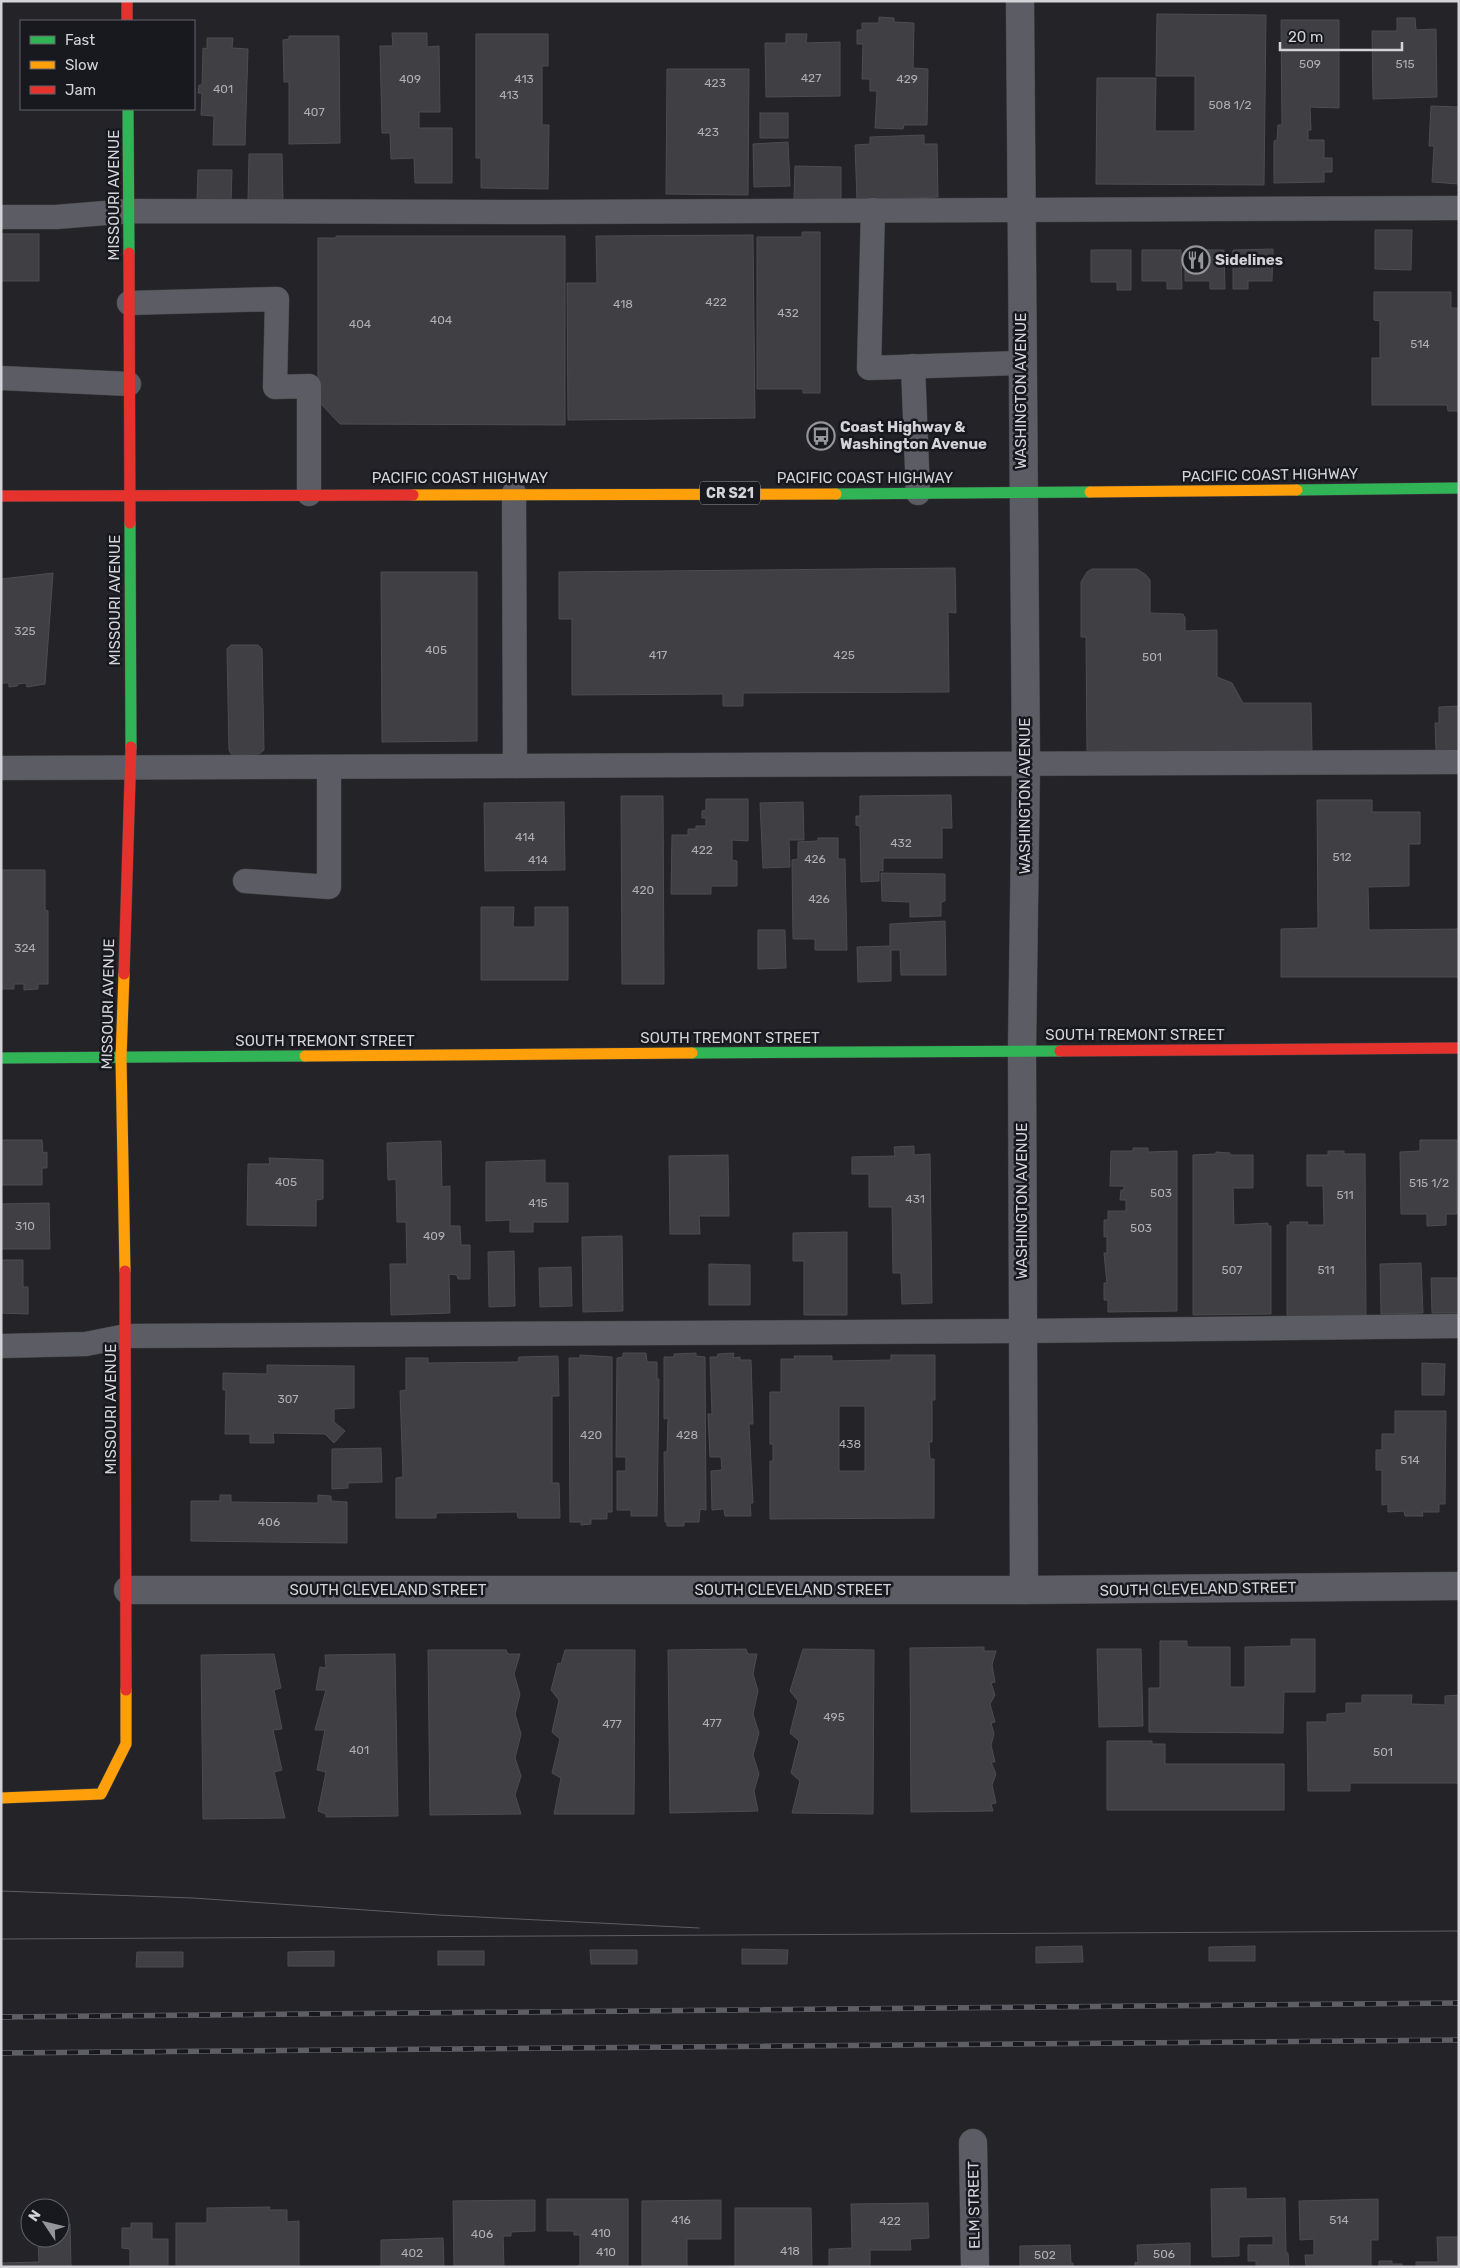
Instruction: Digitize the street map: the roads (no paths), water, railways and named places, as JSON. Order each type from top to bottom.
[{"type":"street","points":[[127,1],[127,20]]},
{"type":"street","name":"WASHINGTON AVENUE","points":[[1020,1],[1022,493],[1026,765],[1022,1050],[1024,1590]]},
{"type":"street","name":"MISSOURI AVENUE","points":[[1,1798],[101,1794],[126,1744],[128,1590],[121,1058],[130,767],[130,212],[128,110]]},
{"type":"street","name":"PACIFIC COAST HIGHWAY","points":[[1,496],[129,494],[1022,493],[1459,488]]},
{"type":"street","name":"SOUTH TREMONT STREET","points":[[1,1058],[1459,1048]]},
{"type":"street","name":"SOUTH CLEVELAND STREET","points":[[128,1590],[1024,1590],[1459,1586]]},
{"type":"street","name":"ELM STREET","points":[[973,2144],[976,2267]]},
{"type":"lane","points":[[1,217],[56,217],[130,212],[1459,208]]},
{"type":"lane","points":[[873,210],[869,368],[1021,363]]},
{"type":"lane","points":[[129,304],[277,299],[275,387],[309,386],[309,494]]},
{"type":"lane","points":[[913,366],[918,493]]},
{"type":"lane","points":[[1,378],[129,384]]},
{"type":"lane","points":[[514,493],[515,766]]},
{"type":"lane","points":[[1,768],[1459,762]]},
{"type":"lane","points":[[245,881],[329,887],[329,767]]},
{"type":"lane","points":[[1,1346],[86,1344],[126,1336],[1022,1331],[1459,1326]]},
{"type":"tram line","points":[[1,1891],[193,1898],[438,1915],[699,1928]]},
{"type":"tram line","points":[[1,1939],[1459,1931]]},
{"type":"railway","points":[[1,2017],[1459,2003]]},
{"type":"railway","points":[[1,2053],[1459,2040]]},
{"type":"place","name":"Sidelines","points":[[1196,260]]},
{"type":"place","name":"Coast Highway & Washington Avenue","points":[[821,436]]}]
